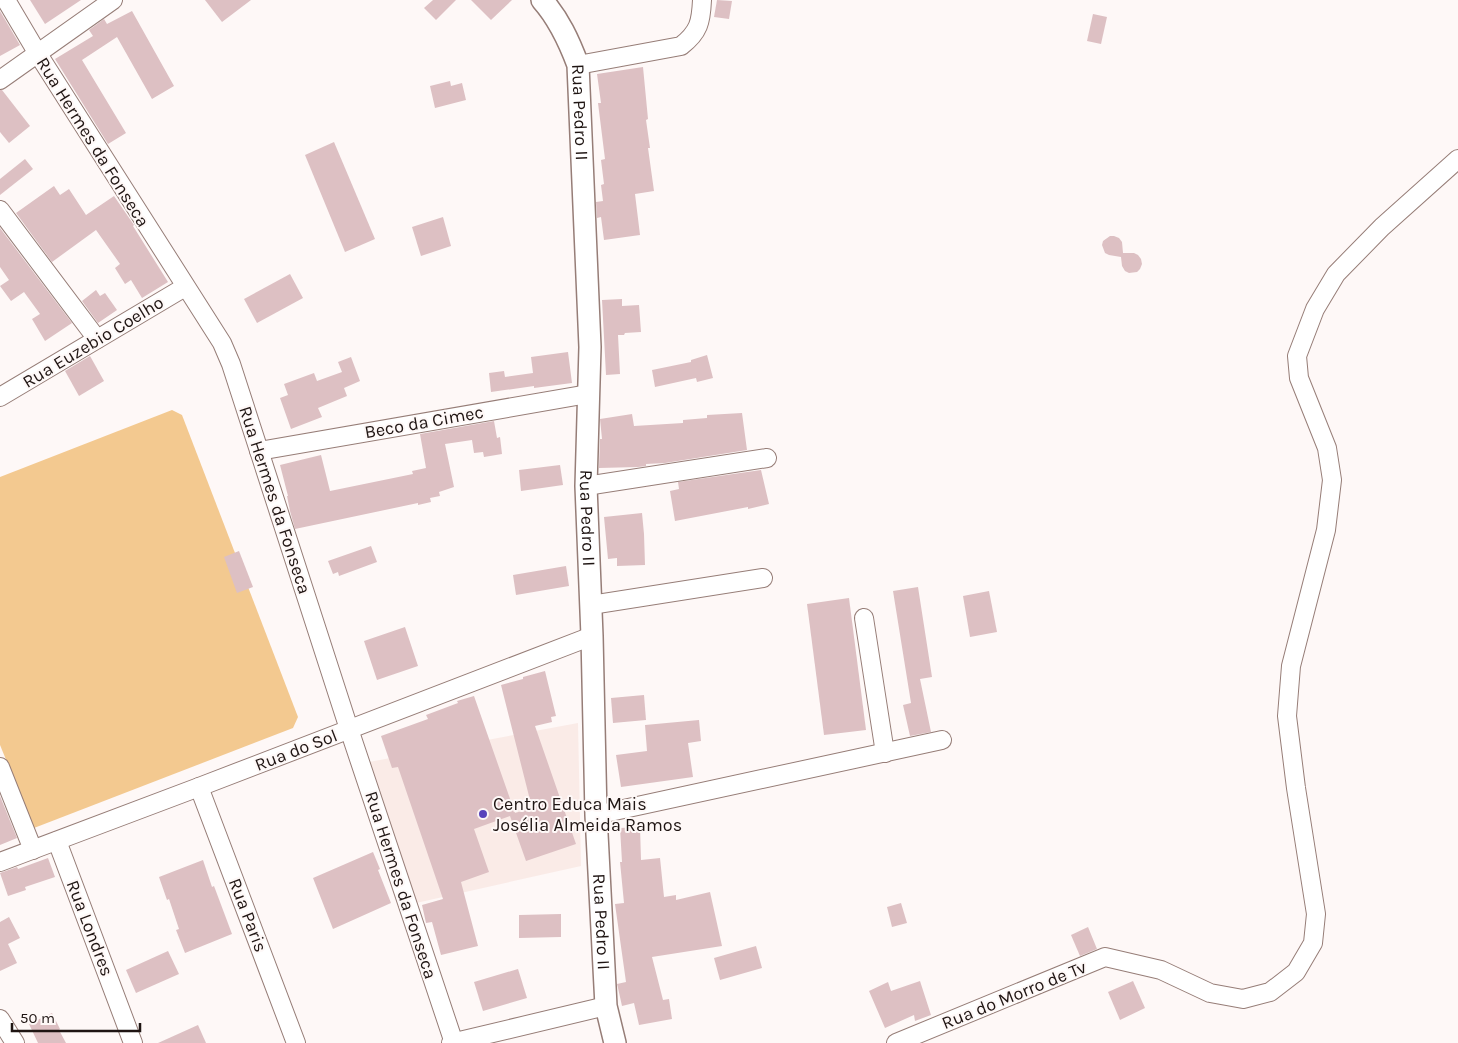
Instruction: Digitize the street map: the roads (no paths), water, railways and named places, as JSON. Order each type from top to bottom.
[{"type":"street","name":"Rua Hermes da Fonseca","points":[[6,0],[38,54],[222,343],[231,364],[453,1043]]},
{"type":"street","points":[[0,80],[113,0]]},
{"type":"street","name":"Rua Pedro II","points":[[542,0],[552,11],[566,34],[578,65],[590,347],[586,486],[596,815],[606,1006],[615,1043]]},
{"type":"street","points":[[578,65],[681,46],[697,30],[701,19],[702,0]]},
{"type":"street","name":"Rua do Morro de Tv","points":[[896,1043],[1105,957],[1161,970],[1210,993],[1243,999],[1270,992],[1296,972],[1313,943],[1316,914],[1296,788],[1287,716],[1291,666],[1326,530],[1332,480],[1327,448],[1299,378],[1297,356],[1315,309],[1336,274],[1382,227],[1458,160]]},
{"type":"street","points":[[0,210],[97,339]]},
{"type":"street","name":"Rua Euzebio Coelho","points":[[0,397],[185,287]]},
{"type":"street","name":"Beco da Cimec","points":[[259,451],[588,394]]},
{"type":"street","points":[[586,486],[768,458]]},
{"type":"street","points":[[590,605],[763,578]]},
{"type":"street","points":[[864,618],[885,753]]},
{"type":"street","name":"Rua do Sol","points":[[0,862],[592,636]]},
{"type":"street","points":[[596,815],[942,740]]},
{"type":"street","points":[[0,767],[33,850]]},
{"type":"street","name":"Rua Paris","points":[[199,787],[296,1043]]},
{"type":"street","name":"Rua Londres","points":[[57,841],[134,1043]]},
{"type":"street","points":[[453,1043],[606,1006]]},
{"type":"street","points":[[0,1019],[15,1043]]},
{"type":"place","name":"Centro Educa Mais Josélia Almeida Ramos","points":[[483,814]]}]
